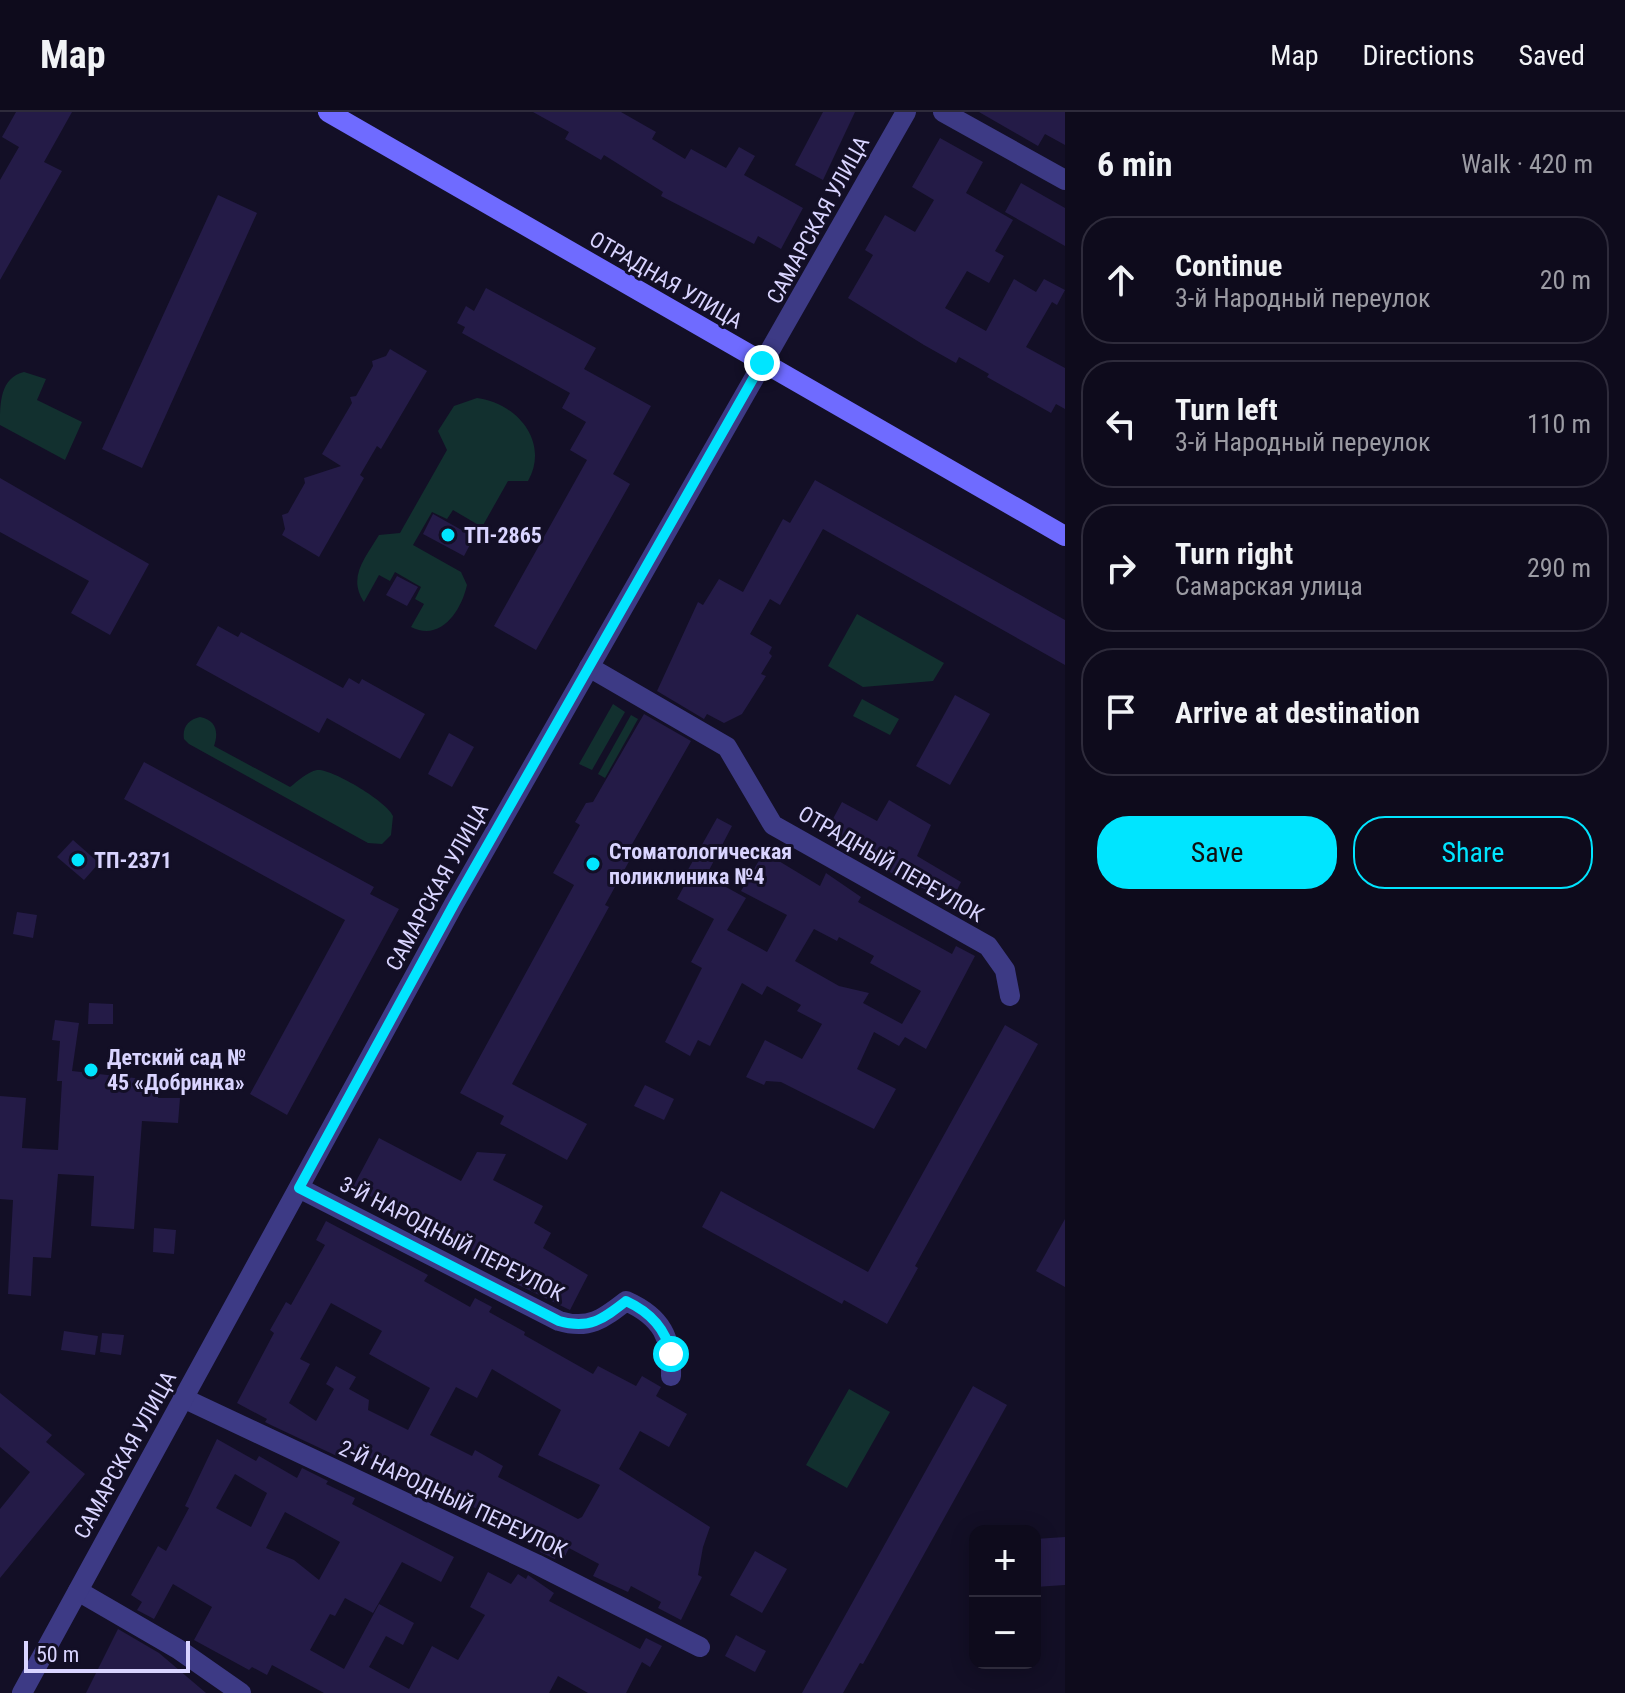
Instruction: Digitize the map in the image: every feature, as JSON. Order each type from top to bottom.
[{"type":"street","name":"ОТРАДНАЯ УЛИЦА","points":[[328,112],[1065,536]]},
{"type":"street","name":"САМАРСКАЯ УЛИЦА","points":[[22,1693],[589,667],[762,363],[798,306],[906,112]]},
{"type":"street","points":[[943,112],[1065,180]]},
{"type":"street","name":"ОТРАДНЫЙ ПЕРЕУЛОК","points":[[589,667],[727,747],[773,825],[988,946],[1005,970],[1010,996]]},
{"type":"street","name":"3-Й НАРОДНЫЙ ПЕРЕУЛОК","points":[[299,1188],[559,1321],[586,1326],[600,1321],[626,1301],[644,1309],[668,1336],[671,1376]]},
{"type":"street","name":"2-Й НАРОДНЫЙ ПЕРЕУЛОК","points":[[183,1398],[536,1564],[700,1647]]},
{"type":"street","points":[[78,1591],[178,1649],[241,1693]]},
{"type":"green space","points":[[24,372],[46,379],[37,400],[82,422],[65,460],[0,425],[3,392],[10,380]]},
{"type":"green space","points":[[477,398],[492,401],[517,416],[532,439],[534,466],[528,481],[508,481],[482,527],[453,510],[447,519],[432,512],[413,545],[461,572],[467,585],[455,614],[440,627],[422,631],[411,627],[424,604],[415,599],[421,587],[395,572],[390,581],[379,575],[364,602],[357,584],[360,567],[379,535],[400,533],[447,450],[438,431],[454,406]]},
{"type":"green space","points":[[857,614],[944,663],[933,681],[863,687],[828,666]]},
{"type":"green space","points":[[862,699],[899,719],[890,735],[853,716]]},
{"type":"green space","points":[[613,704],[625,712],[592,770],[579,764]]},
{"type":"green space","points":[[631,715],[638,719],[605,778],[598,774]]},
{"type":"green space","points":[[200,717],[215,727],[214,746],[290,787],[317,770],[334,774],[358,787],[389,810],[393,816],[391,835],[382,844],[368,843],[189,744],[184,739],[185,727]]},
{"type":"green space","points":[[849,1389],[890,1412],[847,1488],[806,1465]]},
{"type":"building","points":[[16,112],[72,112],[44,162],[62,171],[0,280],[0,180],[19,147],[2,137]]},
{"type":"building","points":[[533,112],[621,112],[656,132],[652,139],[685,159],[691,149],[726,168],[739,147],[755,156],[744,175],[803,208],[781,249],[758,236],[754,244],[661,196],[663,192],[604,155],[601,160],[565,139],[569,132]]},
{"type":"building","points":[[823,112],[855,112],[823,180],[795,165]]},
{"type":"building","points":[[979,112],[1065,112],[1065,145],[1045,134],[1038,146]]},
{"type":"building","points":[[940,138],[983,162],[966,193],[1013,220],[995,251],[1004,256],[989,283],[967,271],[945,308],[986,331],[1014,279],[1036,292],[1044,279],[1065,290],[1057,305],[1052,302],[1026,347],[1065,368],[1065,409],[1056,404],[1051,413],[987,377],[989,374],[959,357],[956,363],[924,345],[848,298],[873,255],[865,250],[885,215],[915,232],[934,200],[912,187]]},
{"type":"building","points":[[1021,183],[1065,208],[1065,246],[1005,212]]},
{"type":"building","points":[[218,195],[257,213],[142,468],[102,449]]},
{"type":"building","points":[[486,288],[596,348],[584,369],[651,406],[613,474],[630,484],[536,650],[494,626],[587,460],[570,450],[586,422],[562,408],[570,393],[462,333],[465,327],[457,323],[466,306],[474,311]]},
{"type":"building","points":[[390,349],[427,371],[381,449],[377,446],[360,475],[364,478],[319,557],[282,535],[285,529],[282,515],[288,513],[305,483],[304,478],[341,466],[322,454],[352,403],[350,397],[356,396],[373,366],[372,361],[386,356]]},
{"type":"building","points":[[0,478],[149,564],[110,635],[71,613],[89,581],[0,532]]},
{"type":"building","points":[[815,480],[1065,620],[1065,665],[823,529],[780,605],[770,599],[750,634],[772,647],[769,653],[772,656],[761,674],[766,676],[742,714],[724,723],[707,714],[704,719],[657,691],[698,602],[703,605],[719,579],[743,592],[783,519],[790,523]]},
{"type":"building","name":"ТП-2865","points":[[433,514],[474,537],[464,556],[423,534]]},
{"type":"building","points":[[397,576],[418,587],[407,606],[386,595]]},
{"type":"building","points":[[218,626],[238,637],[241,632],[343,688],[349,678],[359,684],[362,679],[425,714],[400,759],[327,718],[319,733],[196,665]]},
{"type":"building","points":[[955,695],[990,714],[950,785],[916,766]]},
{"type":"building","points":[[644,714],[691,741],[627,853],[632,856],[605,905],[609,907],[512,1084],[587,1124],[567,1160],[500,1124],[504,1116],[460,1093],[574,885],[553,873],[580,825],[575,822],[586,803],[593,802]]},
{"type":"building","points":[[449,733],[474,747],[452,787],[428,774]]},
{"type":"building","points":[[144,762],[374,887],[370,894],[399,909],[287,1115],[250,1094],[345,920],[124,799]]},
{"type":"building","points":[[889,800],[931,825],[917,856],[961,882],[951,902],[867,861],[871,854],[827,830],[842,802],[877,821]]},
{"type":"building","points":[[717,818],[732,826],[706,876],[746,898],[727,930],[767,952],[787,915],[741,891],[764,852],[820,886],[826,873],[861,897],[858,902],[952,954],[956,946],[975,956],[926,1049],[905,1037],[899,1046],[874,1032],[857,1069],[896,1089],[874,1129],[781,1082],[766,1081],[764,1085],[746,1077],[765,1040],[802,1059],[822,1024],[797,1011],[801,1005],[767,986],[762,995],[742,983],[710,1046],[698,1040],[690,1056],[665,1042],[702,968],[691,962],[714,919],[677,899],[689,877],[685,875]],"holes":[[[814,929],[837,941],[839,937],[874,956],[870,963],[921,991],[902,1024],[863,1003],[869,993],[839,986],[795,961]]]},
{"type":"building","name":"ТП-2371","points":[[73,840],[99,863],[84,880],[57,857]]},
{"type":"building","points":[[17,912],[37,915],[33,938],[13,934]]},
{"type":"building","points":[[89,1003],[113,1004],[113,1024],[88,1024]]},
{"type":"building","points":[[55,1020],[79,1023],[72,1071],[161,1081],[158,1098],[180,1098],[178,1123],[142,1121],[134,1229],[91,1226],[94,1176],[58,1174],[51,1258],[33,1257],[31,1296],[8,1294],[13,1200],[0,1199],[0,1096],[26,1098],[22,1148],[58,1150],[62,1081],[57,1081],[60,1041],[52,1040]]},
{"type":"building","points":[[1005,1025],[1038,1044],[915,1266],[918,1268],[887,1324],[844,1300],[842,1304],[702,1227],[721,1191],[868,1272]]},
{"type":"building","points":[[645,1085],[674,1099],[664,1120],[634,1106]]},
{"type":"building","points":[[379,1138],[461,1181],[477,1152],[506,1154],[493,1180],[543,1206],[534,1223],[551,1233],[543,1248],[588,1275],[570,1310],[508,1280],[512,1272],[353,1187]]},
{"type":"building","points":[[1065,1219],[1065,1287],[1036,1271]]},
{"type":"building","points":[[326,1221],[428,1275],[424,1281],[470,1307],[475,1298],[492,1307],[489,1312],[593,1374],[598,1366],[636,1386],[642,1376],[661,1387],[656,1396],[687,1414],[669,1447],[640,1431],[619,1469],[710,1527],[698,1575],[702,1577],[681,1620],[658,1608],[661,1602],[631,1586],[628,1592],[593,1576],[599,1564],[569,1548],[563,1560],[556,1556],[555,1559],[540,1552],[545,1544],[454,1497],[450,1507],[425,1492],[428,1488],[345,1445],[339,1457],[265,1422],[267,1419],[237,1403],[274,1333],[270,1330],[286,1302],[291,1305],[325,1245],[316,1240]],"holes":[[[331,1303],[382,1331],[369,1354],[430,1388],[408,1430],[368,1410],[369,1400],[349,1389],[356,1377],[336,1366],[326,1384],[334,1389],[316,1421],[289,1403],[310,1364],[300,1359]],[[492,1369],[561,1410],[538,1455],[600,1485],[582,1517],[578,1519],[498,1477],[503,1466],[475,1450],[472,1456],[430,1435],[456,1387],[477,1398]]]},
{"type":"building","points":[[154,1228],[176,1230],[174,1254],[153,1252]]},
{"type":"building","points":[[64,1331],[98,1336],[95,1355],[61,1350]]},
{"type":"building","points":[[102,1333],[124,1335],[121,1355],[100,1352]]},
{"type":"building","points":[[973,1386],[1007,1405],[863,1664],[860,1663],[843,1693],[802,1693]]},
{"type":"building","points":[[0,1393],[52,1435],[46,1442],[85,1474],[0,1578],[0,1509],[30,1472],[0,1447]]},
{"type":"building","points":[[217,1439],[256,1461],[259,1456],[297,1478],[302,1468],[355,1498],[352,1504],[454,1557],[441,1582],[402,1562],[373,1613],[345,1598],[335,1616],[330,1614],[310,1650],[344,1669],[379,1604],[414,1623],[403,1645],[386,1636],[369,1667],[409,1689],[432,1646],[458,1660],[485,1615],[470,1607],[488,1572],[511,1584],[518,1574],[526,1579],[528,1575],[554,1593],[549,1601],[640,1649],[646,1638],[662,1646],[650,1667],[642,1662],[626,1693],[588,1693],[558,1676],[549,1693],[324,1693],[272,1665],[267,1675],[252,1667],[249,1670],[194,1640],[212,1607],[173,1584],[154,1619],[137,1610],[142,1602],[131,1595],[158,1546],[166,1551],[189,1508],[185,1506]],"holes":[[[235,1474],[267,1493],[251,1527],[216,1508]],[[285,1512],[340,1542],[319,1580],[294,1560],[266,1548]]]},
{"type":"building","points":[[1065,1537],[1065,1585],[1041,1587],[1041,1539]]},
{"type":"building","points":[[755,1551],[787,1569],[762,1613],[730,1595]]},
{"type":"building","points":[[118,1629],[159,1653],[206,1693],[86,1693]]},
{"type":"building","points":[[736,1635],[766,1651],[755,1672],[725,1656]]},
{"type":"place","name":"ТП-2865","points":[[448,535]]},
{"type":"place","name":"ТП-2371","points":[[78,860]]},
{"type":"place","name":"Стоматологическая поликлиника №4","points":[[593,864]]},
{"type":"place","name":"Детский сад № 45 «Добринка»","points":[[91,1070]]},
{"type":"route","points":[[671,1354],[668,1336],[644,1309],[626,1301],[600,1321],[586,1326],[559,1321],[299,1188],[454,904],[762,363]]}]
